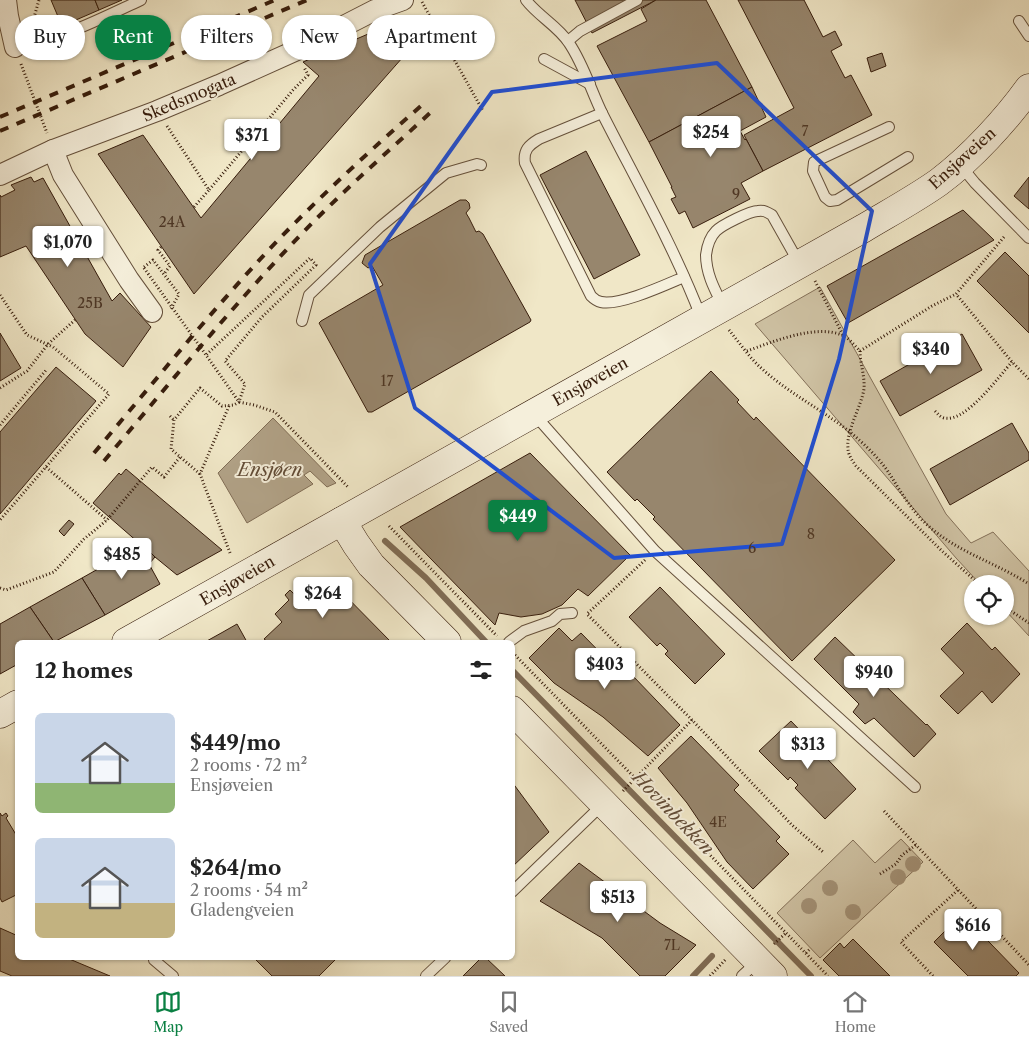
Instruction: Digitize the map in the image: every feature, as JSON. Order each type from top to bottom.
[{"type":"main road","name":"Ensjøveien","points":[[130,640],[534,413],[806,270],[941,180],[989,136],[1029,88]]},
{"type":"main road","points":[[342,521],[356,544],[373,566],[445,640]]},
{"type":"main road","points":[[0,714],[15,706]]},
{"type":"main road","points":[[515,713],[613,798],[762,964]]},
{"type":"street","points":[[6,0],[8,16],[15,31]]},
{"type":"street","name":"Skedsmogata","points":[[0,175],[53,150],[157,111],[280,58],[375,10],[403,0]]},
{"type":"street","points":[[53,150],[63,175],[129,280],[152,312]]},
{"type":"lane","points":[[85,25],[141,0]]},
{"type":"lane","points":[[526,0],[568,41],[590,84],[602,113],[649,202],[684,277],[717,316]]},
{"type":"lane","points":[[568,41],[580,31],[637,0]]},
{"type":"lane","points":[[1019,21],[1029,36]]},
{"type":"lane","points":[[544,59],[590,84]]},
{"type":"lane","points":[[602,113],[531,144],[524,154],[524,163],[591,296],[595,300],[604,302],[625,299],[646,293],[684,277]]},
{"type":"lane","points":[[889,127],[814,162],[813,171],[825,197],[830,201],[837,200],[908,157]]},
{"type":"lane","points":[[302,321],[309,295],[380,227],[446,173],[476,164],[481,165]]},
{"type":"lane","points":[[959,164],[1029,238]]},
{"type":"lane","points":[[717,316],[706,254],[709,244],[718,229],[754,211],[760,210],[769,213],[806,270]]},
{"type":"lane","points":[[534,413],[655,551],[915,787]]},
{"type":"lane","points":[[506,640],[552,621],[560,614],[572,613]]},
{"type":"lane","points":[[515,889],[613,798]]},
{"type":"lane","points":[[154,960],[173,976]]},
{"type":"lane","points":[[426,976],[443,960]]},
{"type":"path","points":[[33,15],[39,0]]},
{"type":"path","points":[[421,0],[483,110]]},
{"type":"path","points":[[26,60],[53,150]]},
{"type":"path","points":[[194,207],[293,90]]},
{"type":"path","points":[[157,111],[209,190]]},
{"type":"path","points":[[860,350],[932,306],[956,294],[1004,237]]},
{"type":"path","points":[[162,247],[158,250],[170,266],[164,274]]},
{"type":"path","points":[[206,355],[310,258],[316,265],[262,317],[225,361],[244,384],[239,402]]},
{"type":"path","points":[[179,294],[153,260],[144,268],[239,402]]},
{"type":"path","points":[[806,270],[843,335],[860,350],[860,364],[864,378],[863,390],[847,447],[850,456],[856,466],[968,575]]},
{"type":"path","points":[[956,294],[1012,362],[1029,379]]},
{"type":"path","points":[[0,295],[27,335],[53,347],[109,394],[0,520]]},
{"type":"path","points":[[717,316],[759,367],[800,399],[850,432],[886,468],[910,506],[934,530],[971,555],[992,563],[1029,584]]},
{"type":"path","points":[[0,388],[27,371],[48,344],[76,319]]},
{"type":"path","points":[[747,351],[780,339],[815,332],[843,335]]},
{"type":"path","points":[[935,411],[941,417],[946,418],[960,416],[970,409],[1012,362]]},
{"type":"path","points":[[0,426],[47,369]]},
{"type":"path","points":[[230,553],[200,474],[171,449],[174,420],[200,388],[222,406],[229,406],[239,402],[275,412],[348,487]]},
{"type":"path","points":[[200,474],[229,406]]},
{"type":"path","points":[[170,416],[174,420]]},
{"type":"path","points":[[0,588],[6,590],[54,572],[84,539],[107,520],[152,467],[164,477],[180,457]]},
{"type":"path","points":[[46,467],[107,520]]},
{"type":"path","points":[[389,526],[503,640]]},
{"type":"path","points":[[655,551],[587,614],[792,825],[823,852]]},
{"type":"path","points":[[1014,613],[1029,623]]},
{"type":"path","points":[[515,655],[828,976]]},
{"type":"path","points":[[613,798],[632,782],[692,720]]},
{"type":"path","points":[[884,811],[1029,965]]},
{"type":"path","points":[[880,874],[896,864],[902,855],[916,845]]},
{"type":"path","points":[[933,976],[901,942],[958,890]]},
{"type":"path","points":[[762,964],[786,933]]},
{"type":"path","points":[[806,953],[811,948]]},
{"type":"path","points":[[710,976],[728,957]]},
{"type":"highlighted area","points":[[717,63],[872,211],[839,359],[782,544],[614,558],[415,408],[370,264],[492,92]]},
{"type":"shaded area","points":[[820,287],[946,514],[971,543],[993,532],[1029,571],[1029,636],[1014,620],[1014,575],[972,575],[755,324]]},
{"type":"shaded area","points":[[901,839],[923,862],[820,958],[777,913],[853,840],[875,863]]},
{"type":"water","name":"Ensjøen","points":[[273,418],[336,483],[327,487],[310,471],[304,475],[313,484],[247,523],[218,473]]},
{"type":"building","points":[[51,0],[95,0],[99,10],[85,16],[57,15]]},
{"type":"building","points":[[95,0],[122,0],[99,10]]},
{"type":"building","points":[[575,0],[656,0],[592,33]]},
{"type":"building","points":[[656,0],[706,0],[752,87],[649,142],[597,46],[647,21],[641,9]]},
{"type":"building","points":[[738,0],[804,0],[823,37],[835,31],[842,45],[831,51],[845,78],[851,75],[872,115],[763,171],[744,135],[794,108]]},
{"type":"building","points":[[367,34],[367,60],[400,60],[194,294],[98,154],[143,135],[201,218],[319,76],[303,62],[308,60],[357,60],[357,39]]},
{"type":"building","points":[[882,53],[886,66],[871,72],[867,58]]},
{"type":"building","points":[[752,87],[766,117],[740,131],[763,171],[741,183],[750,199],[693,228],[685,211],[679,214],[671,199],[676,197],[649,142]]},
{"type":"building","points":[[586,151],[640,255],[594,279],[540,175]]},
{"type":"building","points":[[31,177],[34,182],[43,178],[112,301],[120,293],[151,327],[123,367],[85,334],[26,246],[0,257],[0,195],[1,197],[15,190],[11,185]]},
{"type":"building","points":[[1029,177],[1029,209],[1014,196]]},
{"type":"building","points":[[460,200],[466,200],[469,203],[470,208],[466,213],[476,232],[479,231],[483,234],[531,320],[372,412],[368,412],[319,323],[383,285],[372,266],[368,268],[362,263],[365,255]]},
{"type":"building","points":[[963,210],[994,240],[848,323],[827,286]]},
{"type":"building","points":[[1005,252],[1029,276],[1029,333],[977,281]]},
{"type":"building","points":[[0,333],[21,368],[0,381]]},
{"type":"building","points":[[962,334],[982,370],[900,416],[880,381]]},
{"type":"building","points":[[56,367],[96,401],[0,514],[0,432]]},
{"type":"building","points":[[711,371],[739,400],[737,402],[754,420],[756,417],[895,560],[792,661],[653,519],[655,517],[637,499],[635,501],[607,472]]},
{"type":"building","points":[[1012,423],[1029,453],[1029,460],[950,505],[930,469]]},
{"type":"building","points":[[530,453],[630,555],[588,596],[578,589],[562,605],[542,614],[521,617],[499,613],[495,625],[400,527]]},
{"type":"building","points":[[126,469],[222,550],[177,575],[155,557],[93,503],[119,473],[121,475]]},
{"type":"building","points":[[69,520],[74,524],[64,536],[59,531]]},
{"type":"building","points":[[141,543],[155,557],[149,564],[160,584],[105,615],[82,578],[130,551],[133,553]]},
{"type":"building","points":[[82,578],[105,615],[58,640],[53,640],[30,607]]},
{"type":"building","points":[[328,578],[389,640],[264,639],[282,622],[275,614],[289,600],[285,595],[290,590],[294,594],[302,586],[311,594]]},
{"type":"building","points":[[660,587],[725,654],[695,684],[665,654],[668,651],[660,643],[657,646],[629,617]]},
{"type":"building","points":[[30,607],[53,640],[15,640],[15,666],[0,674],[0,624]]},
{"type":"building","points":[[237,624],[246,640],[209,640]]},
{"type":"building","points":[[965,625],[969,625],[992,650],[995,647],[1020,674],[992,703],[982,691],[958,714],[940,696],[964,673],[941,649]]},
{"type":"building","points":[[559,628],[572,641],[581,633],[627,680],[632,675],[680,725],[648,756],[603,717],[554,683],[529,658]]},
{"type":"building","points":[[835,637],[936,734],[914,757],[874,718],[865,724],[853,712],[859,704],[814,659]]},
{"type":"building","points":[[791,721],[856,789],[825,819],[795,788],[798,785],[790,777],[788,780],[759,751]]},
{"type":"building","points":[[691,736],[739,785],[734,790],[780,837],[776,841],[789,854],[753,889],[727,862],[687,803],[658,768]]},
{"type":"building","points":[[515,786],[549,832],[515,864]]},
{"type":"building","points":[[0,813],[2,816],[6,813],[8,816],[6,818],[15,833],[15,896],[2,902],[0,898]]},
{"type":"building","points":[[579,863],[660,923],[696,945],[665,976],[640,976],[602,938],[540,901]]},
{"type":"building","points":[[962,914],[1019,973],[1016,976],[968,976],[934,942]]},
{"type":"building","points":[[0,928],[15,935],[15,960],[72,960],[110,976],[12,976],[0,971]]},
{"type":"building","points":[[853,939],[890,976],[839,976],[823,960],[840,943],[844,948]]},
{"type":"building","points":[[256,960],[335,960],[319,976],[272,976]]},
{"type":"building","points":[[479,960],[488,960],[505,976],[463,976]]},
{"type":"waterway","name":"Hovinbekken","points":[[385,541],[426,578],[484,640]]},
{"type":"waterway","name":"Hovinbekken","points":[[515,673],[811,976]]},
{"type":"waterway","points":[[693,976],[712,956]]},
{"type":"railway","points":[[0,117],[275,0]]},
{"type":"railway","points":[[0,131],[307,0]]},
{"type":"railway","points":[[94,453],[209,316],[281,237],[350,170],[422,105]]},
{"type":"railway","points":[[104,461],[219,325],[290,246],[341,195],[430,113]]}]
